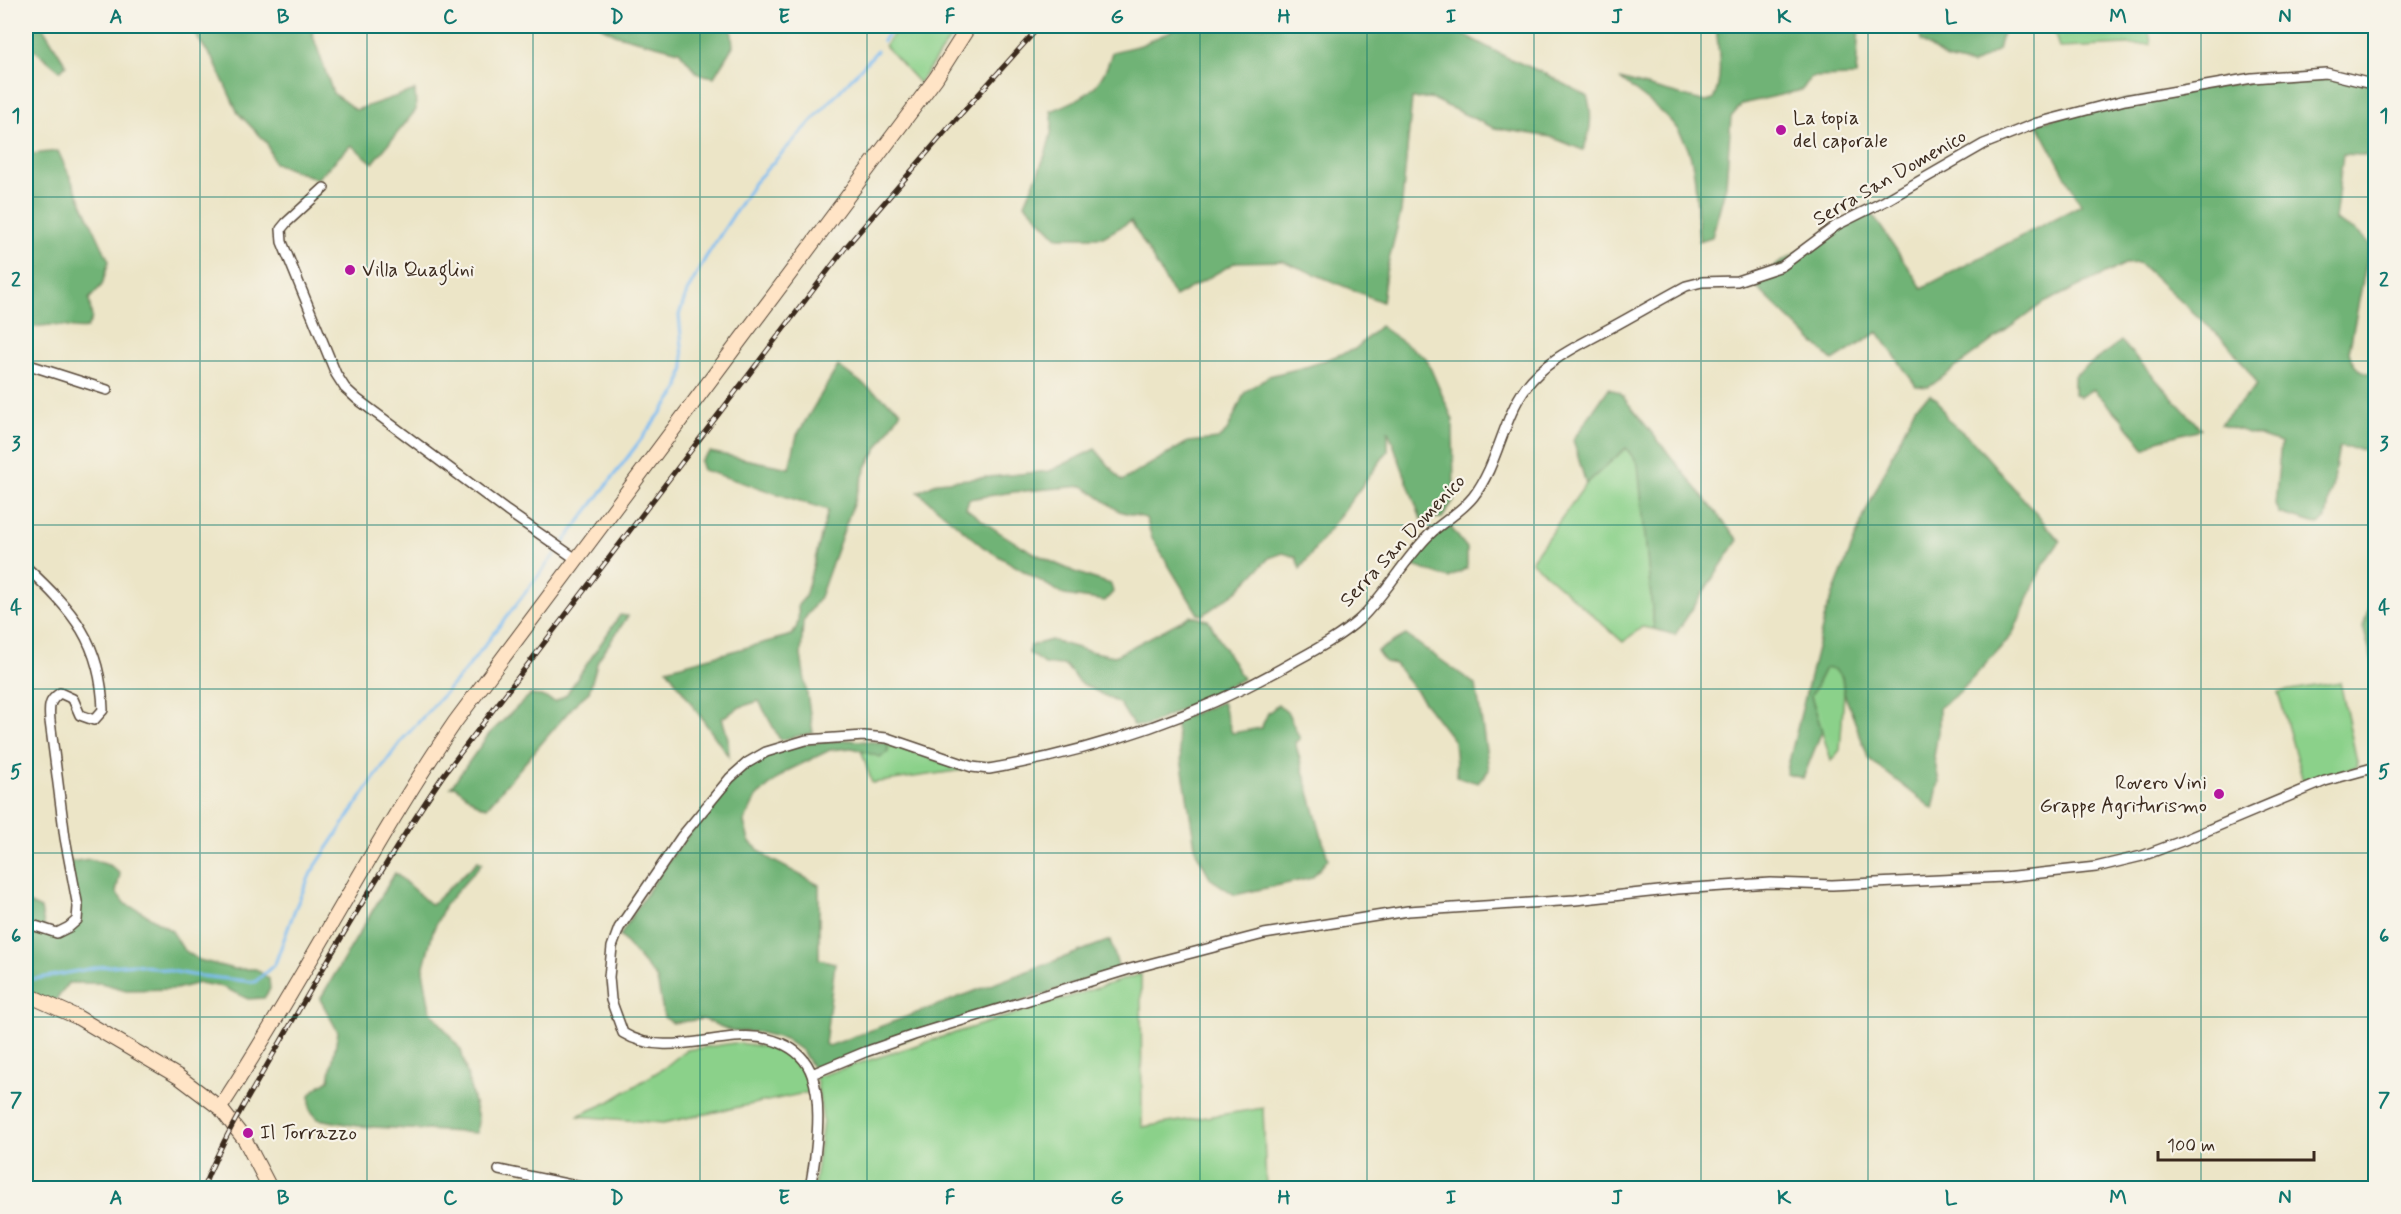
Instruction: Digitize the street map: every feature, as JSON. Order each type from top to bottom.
[{"type":"street","points":[[220,1108],[265,1039],[428,761],[936,78],[969,26]]},
{"type":"street","name":"Serra San Domenico","points":[[812,1074],[792,1050],[773,1040],[760,1037],[736,1037],[670,1045],[642,1043],[623,1033],[611,1000],[610,958],[619,928],[682,836],[730,778],[747,763],[766,752],[806,740],[864,736],[887,738],[972,767],[989,769],[1115,740],[1150,729],[1266,678],[1358,621],[1374,605],[1428,535],[1472,499],[1481,485],[1511,413],[1526,387],[1541,370],[1565,353],[1686,286],[1702,282],[1737,281],[1782,266],[1837,225],[1885,201],[1984,144],[2037,123],[2125,100],[2252,78],[2326,73],[2376,85]]},
{"type":"street","points":[[324,188],[286,223],[281,229],[281,236],[336,374],[357,399],[507,511],[576,559]]},
{"type":"street","points":[[26,364],[107,390]]},
{"type":"street","points":[[26,567],[70,610],[94,652],[102,689],[103,710],[94,720],[80,715],[73,699],[60,693],[52,698],[49,707],[50,721],[65,838],[78,907],[76,920],[69,927],[57,933],[26,923]]},
{"type":"street","points":[[810,1188],[817,1106],[812,1074],[914,1035],[1130,969],[1264,934],[1408,911],[1770,883],[1832,885],[1993,878],[2096,867],[2142,856],[2325,781],[2376,767]]},
{"type":"street","points":[[26,994],[77,1017],[179,1077],[220,1108],[245,1140],[270,1188]]},
{"type":"street","points":[[499,1170],[586,1188]]},
{"type":"green space","points":[[26,26],[42,26],[66,65],[60,71],[26,43]]},
{"type":"green space","points":[[181,26],[315,26],[312,33],[333,93],[356,110],[415,90],[416,110],[373,163],[351,145],[317,179],[274,163],[267,143],[238,113],[214,61],[194,33]]},
{"type":"green space","points":[[600,26],[731,26],[733,46],[714,77],[698,74],[679,51],[617,35]]},
{"type":"green space","points":[[898,26],[959,26],[919,83],[885,46]]},
{"type":"green space","points":[[1175,26],[1448,26],[1587,96],[1590,116],[1588,137],[1583,150],[1551,137],[1494,128],[1430,98],[1412,99],[1401,212],[1386,272],[1382,302],[1283,261],[1236,262],[1175,297],[1131,221],[1103,237],[1057,237],[1025,204],[1048,145],[1052,121],[1051,111],[1073,102],[1097,84],[1108,65],[1112,52],[1141,45],[1173,30]]},
{"type":"green space","points":[[1716,26],[1859,26],[1856,76],[1811,77],[1802,90],[1742,104],[1731,117],[1726,185],[1712,237],[1699,241],[1695,178],[1686,144],[1666,116],[1620,79],[1706,102],[1713,100],[1719,73]]},
{"type":"green space","points":[[1918,26],[2004,26],[1998,50],[1972,65],[1947,59],[1921,41]]},
{"type":"green space","points":[[2053,26],[2148,26],[2151,44],[2059,48]]},
{"type":"green space","points":[[2309,73],[2370,83],[2375,94],[2375,156],[2343,154],[2335,220],[2356,231],[2370,244],[2349,352],[2352,362],[2358,368],[2375,374],[2375,451],[2339,447],[2326,518],[2319,525],[2279,513],[2275,505],[2281,443],[2220,424],[2257,385],[2255,380],[2229,345],[2139,263],[2125,264],[2042,304],[1929,387],[1916,386],[1878,332],[1833,361],[1750,281],[1833,231],[1871,212],[1922,288],[2081,205],[2037,123],[2125,100]]},
{"type":"green space","points":[[58,151],[109,261],[102,285],[89,299],[92,318],[87,328],[77,329],[52,325],[26,329],[26,158],[32,154]]},
{"type":"green space","points":[[1380,326],[1426,358],[1453,420],[1454,500],[1442,518],[1421,519],[1388,430],[1388,451],[1300,569],[1296,557],[1283,553],[1269,558],[1237,591],[1203,615],[1198,614],[1152,538],[1146,518],[1119,511],[1083,486],[1013,492],[969,499],[966,508],[1035,554],[1073,571],[1111,584],[1113,592],[1105,601],[1064,595],[983,547],[918,492],[938,482],[1050,471],[1095,449],[1122,481],[1188,442],[1218,439],[1227,431],[1245,392],[1269,376],[1309,366],[1355,349]]},
{"type":"green space","points":[[2121,341],[2201,429],[2158,440],[2145,449],[2121,418],[2093,389],[2080,397],[2074,394],[2074,376]]},
{"type":"green space","points":[[838,366],[901,411],[867,465],[820,597],[803,621],[801,655],[813,733],[780,740],[759,701],[740,707],[722,718],[728,738],[729,757],[667,669],[792,635],[798,621],[798,605],[805,597],[828,510],[703,470],[700,461],[710,452],[789,468],[797,435]]},
{"type":"green space","points":[[1609,388],[1620,393],[1738,540],[1675,635],[1654,629],[1638,464],[1626,448],[1586,484],[1573,440]]},
{"type":"green space","points":[[1930,395],[1937,399],[1948,420],[1973,441],[2060,541],[2041,569],[2012,635],[1961,691],[1939,708],[1939,726],[1934,757],[1939,782],[1933,809],[1869,759],[1844,693],[1842,677],[1834,670],[1825,668],[1811,696],[1822,731],[1803,778],[1786,774],[1826,612],[1866,511],[1915,407]]},
{"type":"green space","points":[[1626,448],[1639,464],[1654,629],[1642,627],[1623,642],[1531,561],[1586,484]]},
{"type":"green space","points":[[1448,524],[1467,548],[1467,568],[1449,578],[1407,564],[1430,539]]},
{"type":"green space","points":[[2375,572],[2376,663],[2373,663],[2363,627],[2370,603],[2369,573]]},
{"type":"green space","points":[[620,615],[628,616],[598,660],[589,692],[576,703],[487,807],[479,805],[455,786],[451,787],[489,734],[530,695],[541,696],[555,702],[566,695]]},
{"type":"green space","points":[[1190,616],[1208,620],[1243,679],[1147,726],[1133,725],[1120,704],[1079,682],[1065,665],[1044,664],[1029,653],[1030,646],[1051,640],[1115,656]]},
{"type":"green space","points":[[1406,635],[1476,685],[1489,770],[1478,783],[1457,777],[1454,741],[1395,664],[1385,662],[1377,651]]},
{"type":"green space","points":[[1825,668],[1834,669],[1842,677],[1844,693],[1840,750],[1831,761],[1811,696]]},
{"type":"green space","points":[[2340,682],[2358,766],[2304,785],[2278,692]]},
{"type":"green space","points":[[1222,702],[1232,733],[1261,728],[1268,713],[1278,705],[1288,713],[1300,739],[1295,742],[1328,859],[1312,878],[1235,895],[1211,879],[1196,852],[1175,721]]},
{"type":"green space","points":[[849,740],[888,743],[888,752],[880,757],[852,748],[830,750],[787,771],[757,796],[744,822],[749,841],[768,858],[819,885],[819,959],[835,963],[825,1044],[829,1046],[1110,940],[1119,969],[814,1070],[802,1051],[785,1039],[757,1032],[731,1031],[703,1019],[673,1023],[664,1017],[657,979],[620,936],[652,886],[710,807],[745,768],[762,757],[786,748],[811,743]]},
{"type":"green space","points":[[888,743],[963,770],[872,783],[861,750],[888,752]]},
{"type":"green space","points":[[90,859],[111,866],[120,874],[116,892],[125,904],[172,931],[183,949],[199,960],[234,969],[256,969],[269,979],[270,989],[264,998],[248,999],[223,987],[199,983],[176,989],[126,990],[101,983],[68,983],[52,1006],[26,994],[26,952],[33,946],[26,939],[26,902],[41,909],[45,930],[57,933],[76,920],[69,862]]},
{"type":"green space","points":[[478,861],[482,863],[445,905],[433,931],[423,970],[430,1010],[461,1050],[478,1119],[477,1133],[357,1126],[318,1119],[310,1110],[310,1095],[329,1080],[338,1032],[320,999],[395,873],[431,905]]},
{"type":"green space","points":[[1141,974],[1142,1127],[1263,1108],[1266,1188],[814,1188],[823,1121],[816,1077]]},
{"type":"green space","points":[[734,1043],[772,1049],[793,1058],[806,1077],[810,1092],[663,1123],[577,1116],[609,1102],[664,1068],[686,1050]]},
{"type":"waterway","points":[[883,41],[893,26]]},
{"type":"waterway","points":[[564,542],[678,390],[684,367],[679,315],[687,292],[706,257],[754,183],[877,51]]},
{"type":"waterway","points":[[26,977],[35,979],[99,967],[135,964],[192,975],[255,982],[275,964],[311,873],[375,777],[403,739],[465,671],[555,554]]},
{"type":"railway","points":[[203,1188],[254,1086],[344,932],[442,777],[846,247],[1040,26]]},
{"type":"place","name":"La topia del caporale","points":[[1781,130]]},
{"type":"place","name":"Villa Quaglini","points":[[350,270]]},
{"type":"place","name":"Rovero Vini Grappe Agriturismo","points":[[2219,794]]},
{"type":"place","name":"Il Torrazzo","points":[[248,1133]]}]
